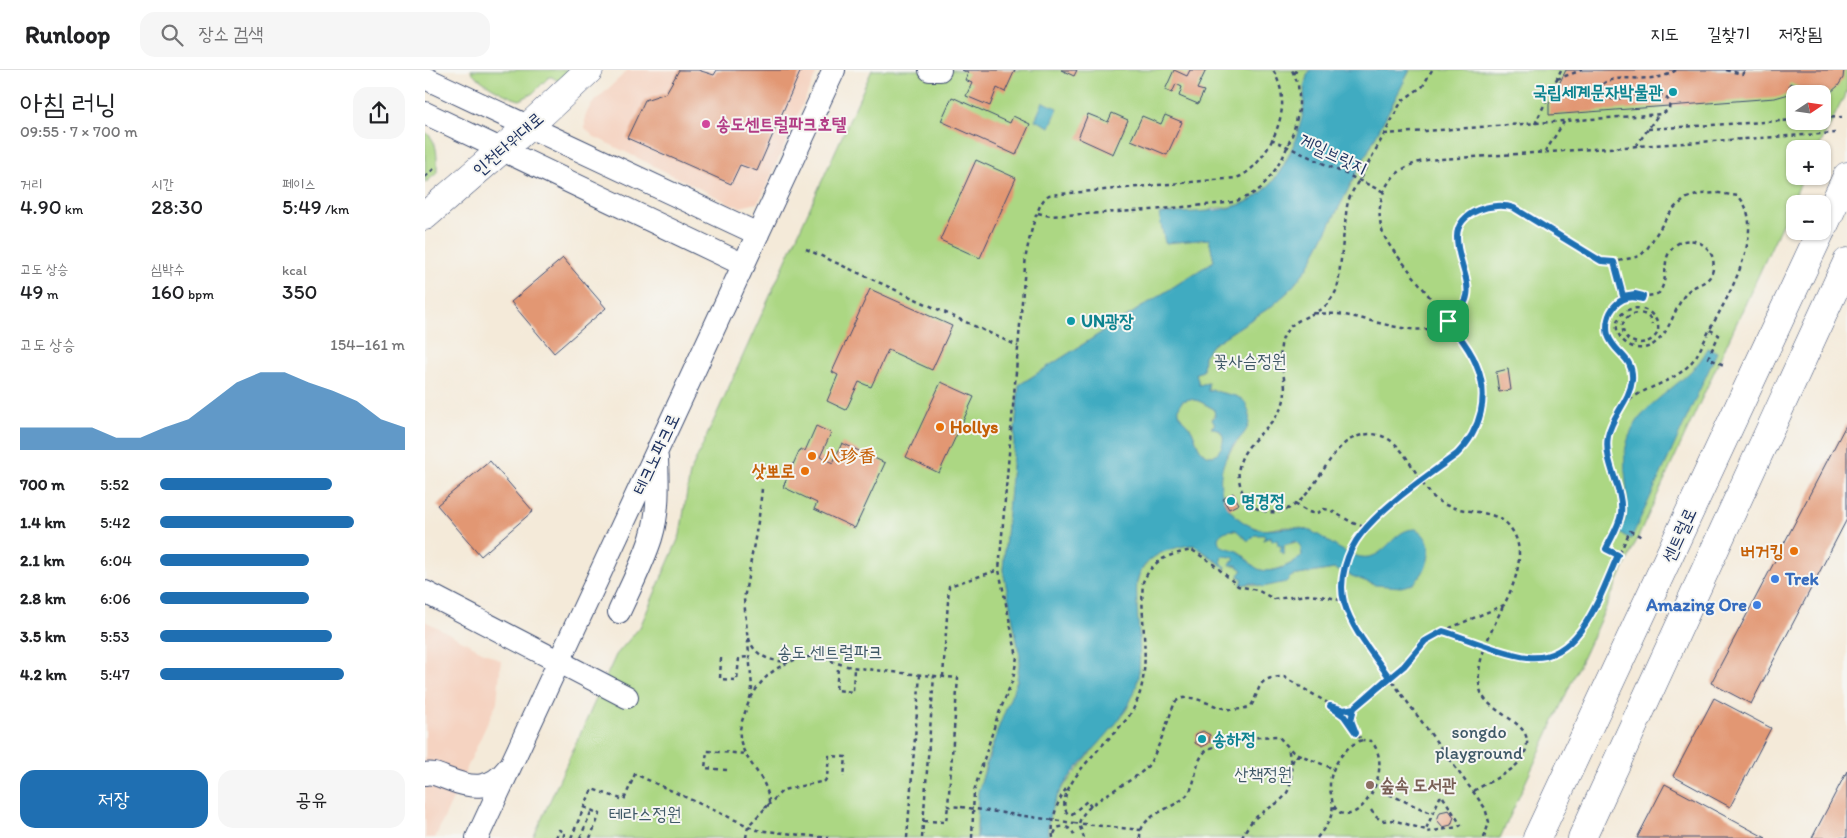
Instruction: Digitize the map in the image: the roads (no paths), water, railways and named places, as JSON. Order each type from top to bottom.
[{"type":"main road","name":"인천타워대로","points":[[425,216],[528,127],[589,70]]},
{"type":"main road","name":"센트럴로","points":[[1831,211],[1847,176]]},
{"type":"main road","name":"센트럴로","points":[[1537,838],[1817,240]]},
{"type":"main road","points":[[1582,838],[1847,262]]},
{"type":"street","name":"테크노파크로","points":[[477,838],[834,70]]},
{"type":"street","points":[[931,70],[940,70]]},
{"type":"street","points":[[425,78],[758,234]]},
{"type":"street","points":[[425,113],[743,265]]},
{"type":"street","points":[[619,612],[651,539],[658,502],[657,451]]},
{"type":"street","points":[[425,592],[627,697]]},
{"type":"street","points":[[425,774],[434,774],[465,785],[483,785],[497,780],[513,761]]},
{"type":"water","points":[[1310,70],[1410,70],[1308,267],[1290,290],[1272,306],[1212,345],[1204,356],[1203,371],[1196,373],[1199,385],[1208,383],[1208,391],[1212,389],[1241,398],[1248,410],[1249,423],[1247,429],[1225,459],[1222,471],[1222,494],[1233,514],[1255,528],[1266,530],[1304,529],[1311,531],[1345,552],[1361,557],[1370,557],[1377,554],[1401,534],[1408,530],[1416,529],[1423,534],[1427,541],[1429,556],[1427,564],[1413,584],[1401,587],[1375,585],[1334,569],[1292,576],[1286,582],[1263,587],[1252,583],[1241,585],[1243,579],[1239,575],[1243,570],[1236,565],[1230,565],[1235,560],[1233,557],[1223,556],[1221,558],[1222,564],[1226,567],[1225,569],[1194,545],[1172,549],[1155,556],[1142,569],[1137,581],[1140,657],[1136,687],[1127,707],[1114,726],[1069,778],[1057,796],[1050,816],[1048,838],[977,838],[978,792],[998,729],[1017,681],[1020,656],[1003,570],[1019,385],[1214,261],[1209,239],[1165,243],[1159,214],[1227,208],[1250,201],[1261,193],[1280,172],[1293,146],[1302,118],[1307,75]],"holes":[[[1190,399],[1199,401],[1214,409],[1215,416],[1212,420],[1215,424],[1211,428],[1220,431],[1223,435],[1223,444],[1221,449],[1213,456],[1201,450],[1191,429],[1180,415],[1179,408],[1182,401]],[[1236,530],[1247,540],[1250,540],[1255,535],[1264,535],[1265,538],[1263,540],[1271,536],[1272,540],[1277,540],[1278,545],[1282,546],[1280,551],[1284,554],[1284,545],[1296,541],[1301,547],[1302,555],[1287,566],[1267,571],[1260,570],[1240,553],[1219,544],[1218,538],[1223,532]]]},
{"type":"water","points":[[1043,102],[1058,108],[1050,127],[1035,120]]},
{"type":"water","points":[[1708,348],[1717,352],[1631,539],[1619,533],[1625,521],[1627,511],[1625,452],[1631,432],[1638,420],[1648,409],[1691,371]]},
{"type":"place","name":"국립세계문자박물관","points":[[1673,92]]},
{"type":"place","name":"송도센트럴파크호텔","points":[[706,124]]},
{"type":"place","name":"UN광장","points":[[1071,321]]},
{"type":"place","name":"Hollys","points":[[940,427]]},
{"type":"place","name":"八珍香","points":[[812,456]]},
{"type":"place","name":"삿뽀로","points":[[805,471]]},
{"type":"place","name":"명경정","points":[[1231,501]]},
{"type":"place","name":"버거킹","points":[[1794,551]]},
{"type":"place","name":"Trek","points":[[1775,579]]},
{"type":"place","name":"Amazing Ore","points":[[1757,605]]},
{"type":"place","name":"송하정","points":[[1202,739]]},
{"type":"place","name":"숲속 도서관","points":[[1370,785]]},
{"type":"park label","name":"꽃사슴정원","points":[[1250,361]]},
{"type":"park label","name":"송도 센트럴파크","points":[[830,652]]},
{"type":"park label","name":"songdo playground","points":[[1479,742]]},
{"type":"park label","name":"산책정원","points":[[1263,774]]},
{"type":"park label","name":"테라스정원","points":[[645,814]]}]
